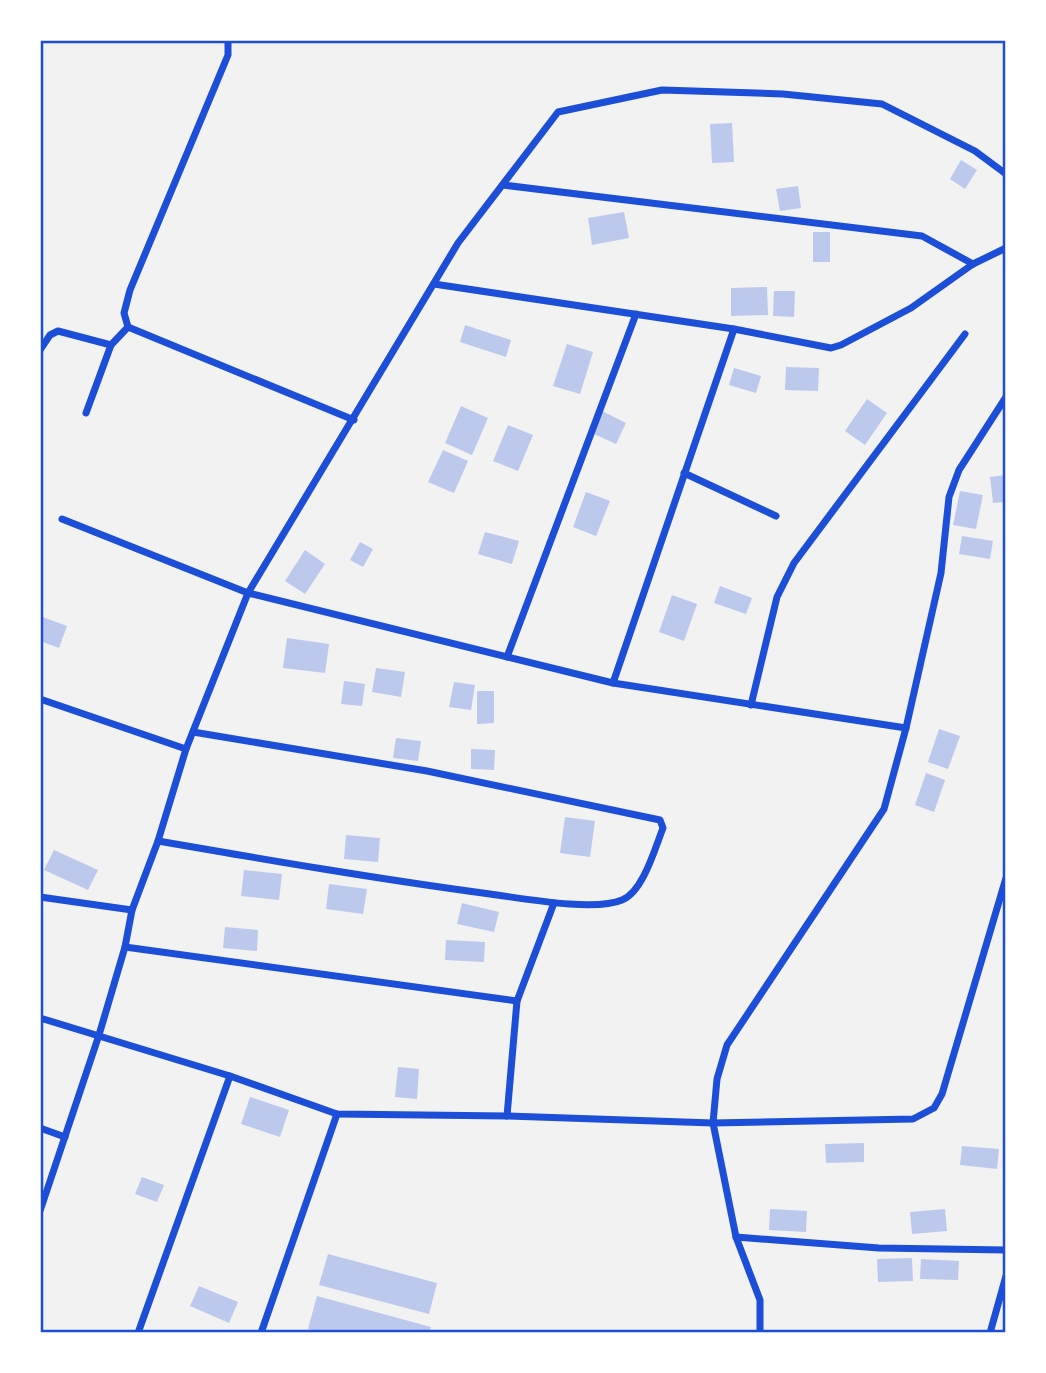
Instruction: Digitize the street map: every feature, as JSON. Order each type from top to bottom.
[{"type":"street","points":[[128,327],[124,313],[130,290],[229,55],[228,40]]},
{"type":"street","points":[[40,1211],[99,1035],[125,947],[132,910],[158,841],[186,749],[248,593],[458,243],[558,113],[662,90],[783,94],[882,104],[975,151],[1006,174]]},
{"type":"street","points":[[503,185],[922,236],[973,264]]},
{"type":"street","points":[[434,284],[734,329],[831,348],[911,308],[973,264],[1006,248]]},
{"type":"street","points":[[507,657],[636,314]]},
{"type":"street","points":[[86,413],[111,345],[128,327]]},
{"type":"street","points":[[128,327],[354,420]]},
{"type":"street","points":[[613,683],[734,329]]},
{"type":"street","points":[[41,345],[58,331],[111,345]]},
{"type":"street","points":[[751,705],[777,597],[794,563],[965,334]]},
{"type":"street","points":[[760,1333],[760,1300],[737,1237],[713,1123],[717,1079],[727,1045],[884,809],[906,728],[941,573],[949,497],[958,470],[1006,397]]},
{"type":"street","points":[[684,473],[776,516]]},
{"type":"street","points":[[62,519],[248,593],[613,683],[906,728]]},
{"type":"street","points":[[40,699],[186,749]]},
{"type":"street","points":[[158,841],[369,877],[554,903],[609,905],[625,900],[633,891],[646,871],[663,828],[660,820],[427,771],[193,732]]},
{"type":"street","points":[[40,1018],[230,1076],[337,1114],[713,1123],[913,1119],[934,1108],[942,1094],[1006,878]]},
{"type":"street","points":[[40,897],[132,910]]},
{"type":"street","points":[[508,1116],[517,1001],[554,903]]},
{"type":"street","points":[[125,947],[517,1001]]},
{"type":"street","points":[[138,1333],[230,1076]]},
{"type":"street","points":[[261,1333],[337,1114]]},
{"type":"street","points":[[40,1128],[65,1137]]},
{"type":"street","points":[[737,1237],[879,1248],[1006,1250]]},
{"type":"street","points":[[990,1333],[1006,1276]]},
{"type":"building","points":[[732,123],[734,162],[712,163],[710,124]]},
{"type":"building","points":[[961,160],[977,170],[965,189],[950,179]]},
{"type":"building","points":[[798,186],[801,208],[780,211],[776,189]]},
{"type":"building","points":[[624,212],[629,238],[592,245],[588,218]]},
{"type":"building","points":[[813,232],[830,232],[830,262],[813,262]]},
{"type":"building","points":[[767,287],[768,315],[731,316],[731,288]]},
{"type":"building","points":[[774,291],[795,291],[794,317],[773,316]]},
{"type":"building","points":[[465,325],[511,340],[506,357],[460,342]]},
{"type":"building","points":[[567,344],[593,352],[580,394],[553,386]]},
{"type":"building","points":[[786,367],[819,368],[818,391],[785,390]]},
{"type":"building","points":[[734,368],[761,376],[756,393],[729,385]]},
{"type":"building","points":[[867,399],[887,413],[865,445],[845,431]]},
{"type":"building","points":[[461,406],[488,418],[472,455],[445,443]]},
{"type":"building","points":[[602,411],[626,423],[616,444],[592,433]]},
{"type":"building","points":[[508,425],[533,435],[518,471],[493,461]]},
{"type":"building","points":[[443,450],[468,461],[454,493],[428,482]]},
{"type":"building","points":[[1006,475],[1006,502],[993,503],[990,477]]},
{"type":"building","points":[[960,491],[983,495],[976,529],[953,525]]},
{"type":"building","points":[[586,492],[610,501],[596,536],[573,527]]},
{"type":"building","points":[[485,532],[519,541],[512,564],[478,554]]},
{"type":"building","points":[[962,536],[993,541],[990,559],[959,554]]},
{"type":"building","points":[[360,542],[373,549],[363,567],[350,560]]},
{"type":"building","points":[[305,550],[325,564],[305,594],[285,581]]},
{"type":"building","points":[[720,586],[752,598],[746,614],[714,603]]},
{"type":"building","points":[[672,595],[697,604],[684,641],[659,632]]},
{"type":"building","points":[[40,616],[67,626],[59,648],[40,641]]},
{"type":"building","points":[[287,638],[329,644],[325,673],[283,668]]},
{"type":"building","points":[[376,668],[405,672],[401,697],[372,692]]},
{"type":"building","points":[[344,681],[365,684],[362,706],[341,704]]},
{"type":"building","points":[[454,682],[475,685],[471,710],[449,707]]},
{"type":"building","points":[[477,691],[494,691],[494,723],[477,724]]},
{"type":"building","points":[[939,729],[960,736],[948,769],[928,762]]},
{"type":"building","points":[[396,738],[421,741],[418,761],[393,758]]},
{"type":"building","points":[[471,749],[495,750],[494,770],[471,769]]},
{"type":"building","points":[[926,773],[945,780],[934,812],[915,805]]},
{"type":"building","points":[[565,817],[595,821],[590,857],[560,853]]},
{"type":"building","points":[[346,835],[380,838],[378,862],[344,859]]},
{"type":"building","points":[[54,850],[98,870],[88,890],[44,870]]},
{"type":"building","points":[[244,870],[282,874],[279,900],[241,896]]},
{"type":"building","points":[[329,884],[367,889],[363,914],[326,909]]},
{"type":"building","points":[[462,903],[499,912],[494,932],[457,924]]},
{"type":"building","points":[[225,927],[258,930],[257,951],[223,948]]},
{"type":"building","points":[[446,940],[485,942],[484,962],[445,960]]},
{"type":"building","points":[[398,1067],[419,1069],[417,1099],[395,1097]]},
{"type":"building","points":[[250,1097],[289,1110],[280,1137],[241,1124]]},
{"type":"building","points":[[864,1143],[864,1162],[826,1163],[825,1144]]},
{"type":"building","points":[[962,1146],[999,1149],[997,1169],[960,1165]]},
{"type":"building","points":[[142,1177],[164,1185],[157,1202],[135,1194]]},
{"type":"building","points":[[770,1209],[807,1211],[806,1232],[769,1230]]},
{"type":"building","points":[[945,1209],[947,1231],[912,1234],[910,1212]]},
{"type":"building","points":[[328,1254],[437,1283],[429,1314],[319,1285]]},
{"type":"building","points":[[912,1258],[913,1281],[878,1282],[877,1259]]},
{"type":"building","points":[[921,1259],[959,1261],[958,1280],[920,1279]]},
{"type":"building","points":[[199,1286],[238,1302],[229,1323],[190,1306]]},
{"type":"building","points":[[317,1296],[431,1327],[429,1333],[321,1333],[308,1329]]}]
